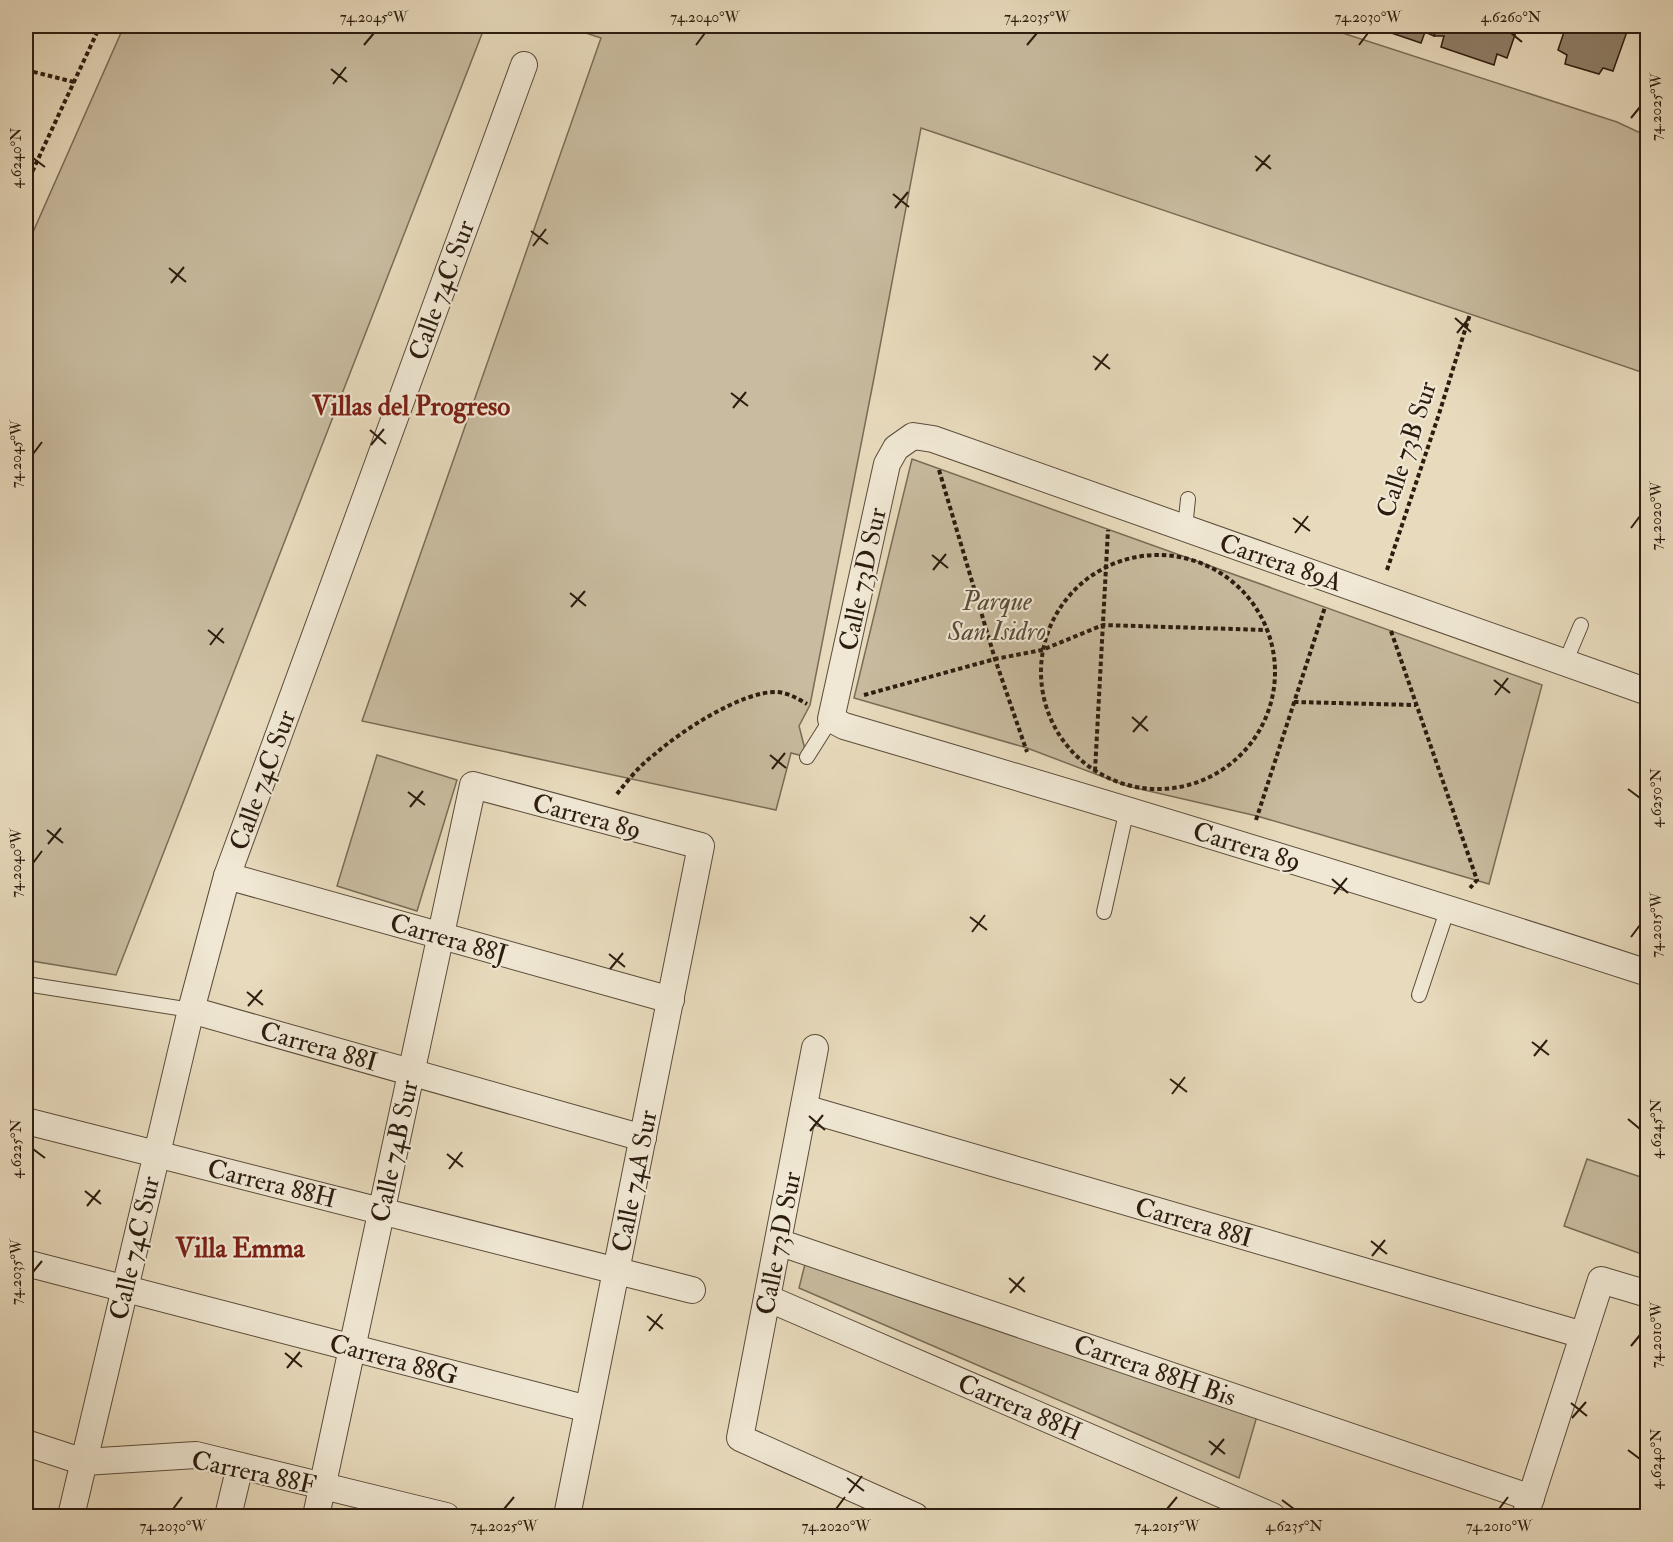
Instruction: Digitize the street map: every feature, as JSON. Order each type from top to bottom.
[{"type":"street","name":"Calle 74C Sur","points":[[71,1516],[191,1010],[227,876],[524,65]]},
{"type":"street","name":"Carrera 89A","points":[[913,436],[933,439],[1647,692]]},
{"type":"street","name":"Calle 73D Sur","points":[[838,722],[886,464],[896,448],[913,436]]},
{"type":"street","name":"Carrera 89","points":[[838,722],[1249,846],[1647,973]]},
{"type":"street","name":"Carrera 89","points":[[473,785],[701,846]]},
{"type":"street","name":"Calle 74B Sur","points":[[316,1516],[473,785]]},
{"type":"street","name":"Calle 74A Sur","points":[[567,1516],[701,846]]},
{"type":"street","name":"Carrera 88J","points":[[227,876],[671,1000]]},
{"type":"street","name":"Carrera 88I","points":[[191,1010],[643,1138]]},
{"type":"street","name":"Calle 73D Sur","points":[[815,1048],[740,1438],[904,1514]]},
{"type":"street","name":"Carrera 88I","points":[[804,1108],[1583,1335]]},
{"type":"street","name":"Carrera 88H","points":[[26,1120],[692,1290]]},
{"type":"street","name":"Carrera 88H Bis","points":[[778,1242],[1528,1507]]},
{"type":"street","name":"Carrera 88G","points":[[26,1263],[588,1409]]},
{"type":"street","points":[[1528,1507],[1601,1280],[1647,1294]]},
{"type":"street","name":"Carrera 88H","points":[[767,1298],[1272,1516]]},
{"type":"street","name":"Carrera 88F","points":[[26,1443],[84,1462],[196,1455],[446,1516]]},
{"type":"street","points":[[228,1516],[240,1466]]},
{"type":"lane","points":[[1185,528],[1188,498]]},
{"type":"lane","points":[[1565,663],[1581,625]]},
{"type":"lane","points":[[807,757],[838,722]]},
{"type":"lane","points":[[1104,912],[1127,809]]},
{"type":"lane","points":[[1419,995],[1448,908]]},
{"type":"lane","name":"Carrera 88I","points":[[26,984],[191,1010]]},
{"type":"path","points":[[26,185],[100,26]]},
{"type":"path","points":[[26,69],[74,82]]},
{"type":"path","points":[[1644,134],[1647,121]]},
{"type":"path","name":"Calle 73B Sur","points":[[1378,597],[1470,314]]},
{"type":"path","points":[[913,436],[938,468],[995,659],[1027,748],[1034,782]]},
{"type":"path","points":[[1093,799],[1108,529],[1099,498]]},
{"type":"path","points":[[1160,554],[1200,562],[1234,582],[1261,613],[1274,650],[1275,690],[1263,728],[1239,759],[1205,781],[1167,790],[1126,786],[1095,772],[1068,749],[1049,719],[1040,685],[1042,650],[1056,611],[1083,580],[1106,567],[1119,560],[1160,554]]},
{"type":"path","points":[[1249,846],[1332,580]]},
{"type":"path","points":[[1378,597],[1478,880],[1448,908]]},
{"type":"path","points":[[598,819],[631,777],[655,754],[719,710],[761,694],[776,692],[792,695],[838,722],[854,698],[995,659],[1042,650],[1103,625],[1267,630]]},
{"type":"path","points":[[1294,702],[1416,705]]},
{"type":"green space","points":[[124,26],[485,26],[116,975],[26,960],[26,248]]},
{"type":"green space","points":[[565,26],[1321,26],[1617,122],[1647,136],[1647,374],[921,128],[810,705],[799,726],[807,757],[791,753],[776,810],[362,721],[601,38]]},
{"type":"green space","name":"Parque San Isidro","points":[[912,459],[1542,685],[1489,884],[1257,816],[1127,786],[1027,748],[854,698]]},
{"type":"green space","points":[[377,755],[457,780],[417,911],[337,886]]},
{"type":"green space","points":[[1587,1159],[1647,1179],[1647,1256],[1564,1226]]},
{"type":"green space","points":[[806,1260],[1257,1416],[1239,1478],[799,1288]]},
{"type":"building","points":[[1371,26],[1438,26],[1434,36],[1425,32],[1421,43]]},
{"type":"building","points":[[1438,26],[1518,26],[1507,58],[1497,54],[1494,65],[1441,47],[1444,36],[1434,36]]},
{"type":"building","points":[[1566,26],[1629,26],[1613,71],[1603,68],[1599,74],[1565,64],[1567,55],[1558,50]]},
{"type":"district","name":"Villas del Progreso","points":[[411,406]]},
{"type":"district","name":"Villa Emma","points":[[240,1248]]}]
